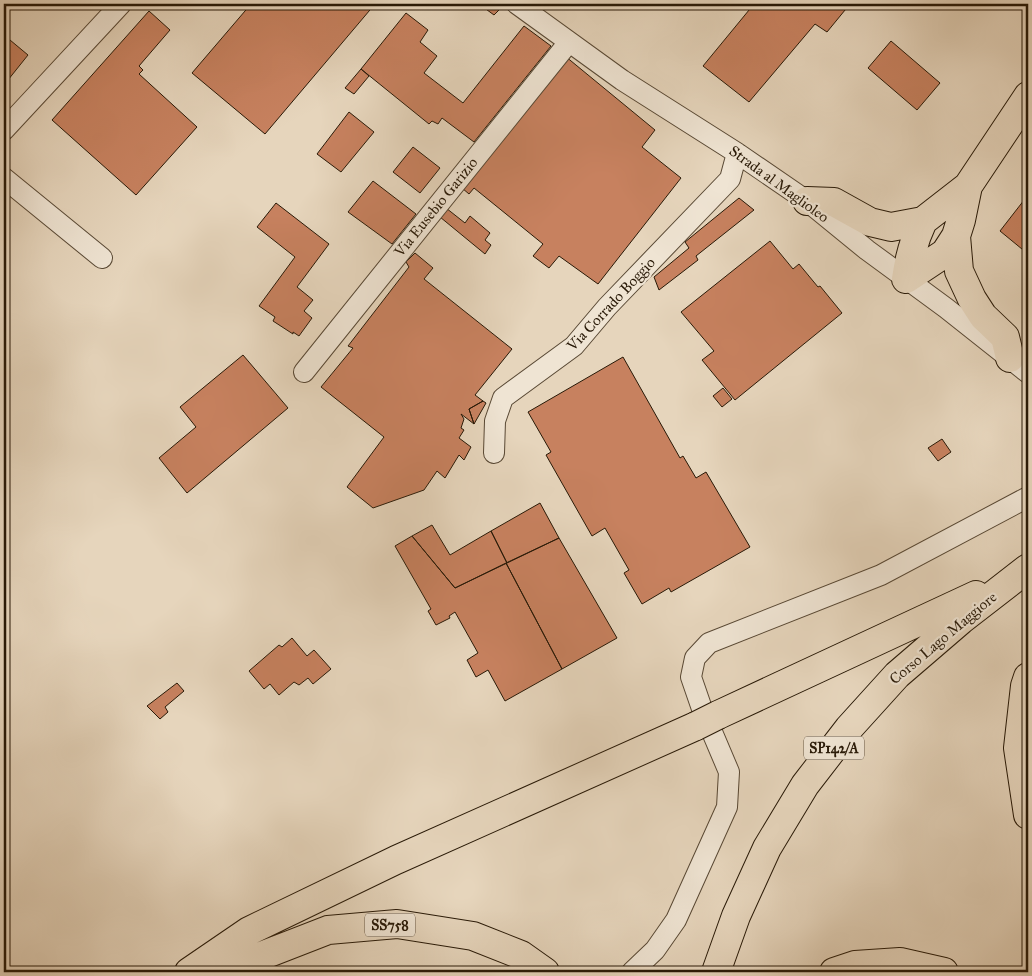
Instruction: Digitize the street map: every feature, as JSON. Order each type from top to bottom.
[{"type":"highway","points":[[906,279],[909,258],[923,221],[968,186],[1028,96]]},
{"type":"highway","points":[[906,279],[945,252],[956,236],[968,186]]},
{"type":"highway","points":[[807,201],[834,202],[870,222],[891,226],[923,221]]},
{"type":"highway","points":[[956,236],[959,271],[972,299],[983,316],[1005,337],[1019,366]]},
{"type":"highway","points":[[189,972],[249,931],[396,860],[707,721],[1024,571]]},
{"type":"highway","name":"Corso Lago Maggiore","points":[[716,972],[736,916],[767,848],[805,785],[849,728],[897,675],[961,620],[1024,571]]},
{"type":"highway","points":[[1028,677],[1025,686],[1018,748],[1028,816]]},
{"type":"highway","name":"SS758","points":[[235,972],[256,958],[328,930],[397,924],[474,936],[521,955],[545,972]]},
{"type":"highway","points":[[834,972],[855,965],[900,962],[944,972]]},
{"type":"street","points":[[4,130],[121,4]]},
{"type":"street","name":"Strada al Maglioleo","points":[[526,7],[569,42],[622,80],[737,153],[807,201],[1019,366]]},
{"type":"street","name":"Via Eusebio Garizio","points":[[304,372],[569,42]]},
{"type":"street","name":"Via Corrado Boggio","points":[[494,453],[495,421],[503,398],[574,346],[607,307],[730,179],[737,153]]},
{"type":"street","points":[[4,178],[102,258]]},
{"type":"street","points":[[632,972],[655,950],[676,920],[727,807],[729,772],[691,677],[695,658],[709,643],[881,575],[1028,497]]},
{"type":"building","points":[[251,4],[375,4],[265,134],[192,73]]},
{"type":"building","points":[[479,4],[492,4],[500,9],[494,15]]},
{"type":"building","points":[[754,4],[850,4],[827,32],[815,24],[749,102],[703,66]]},
{"type":"building","points":[[149,11],[170,30],[139,66],[143,70],[139,74],[197,127],[136,195],[52,120]]},
{"type":"building","points":[[406,13],[428,30],[420,42],[437,56],[424,73],[463,103],[524,26],[551,46],[474,142],[442,118],[438,124],[432,121],[429,124],[361,69]]},
{"type":"building","points":[[4,35],[28,55],[4,85]]},
{"type":"building","points":[[891,41],[940,83],[917,110],[868,68]]},
{"type":"building","points":[[565,56],[655,130],[642,147],[681,178],[598,284],[559,256],[549,268],[533,256],[543,244],[474,188],[469,194],[462,188]]},
{"type":"building","points":[[361,69],[369,76],[354,94],[345,88]]},
{"type":"building","points":[[349,112],[374,132],[341,172],[317,154]]},
{"type":"building","points":[[413,147],[440,168],[420,193],[393,172]]},
{"type":"building","points":[[373,181],[416,214],[392,244],[348,212]]},
{"type":"building","points":[[1028,195],[1028,254],[1000,231]]},
{"type":"building","points":[[739,198],[754,210],[696,256],[698,260],[659,290],[654,277],[689,248],[685,242]]},
{"type":"building","points":[[276,203],[329,244],[297,287],[313,300],[304,311],[312,318],[299,336],[273,321],[275,317],[259,306],[295,257],[257,227]]},
{"type":"building","points":[[446,208],[465,223],[470,216],[490,233],[485,240],[491,245],[485,254],[440,217]]},
{"type":"building","points":[[770,241],[793,269],[799,264],[842,313],[735,400],[702,360],[714,351],[681,312]]},
{"type":"building","points":[[415,253],[433,268],[424,279],[512,349],[475,395],[483,401],[469,409],[474,424],[461,414],[464,419],[461,428],[464,430],[459,438],[471,447],[464,460],[459,455],[445,478],[437,471],[424,490],[373,508],[347,487],[384,437],[321,387],[353,348],[348,346],[409,267],[406,262]]},
{"type":"building","points":[[243,355],[288,408],[187,493],[159,458],[196,427],[180,407]]},
{"type":"building","points":[[623,357],[680,458],[683,456],[696,478],[706,472],[750,547],[671,592],[669,588],[642,604],[624,573],[629,570],[605,528],[592,536],[546,455],[551,452],[528,412]]},
{"type":"building","points":[[723,388],[732,399],[722,407],[713,396]]},
{"type":"building","points":[[483,401],[486,403],[474,424],[469,409]]},
{"type":"building","points":[[942,439],[951,452],[938,461],[928,448]]},
{"type":"building","points":[[540,503],[559,538],[507,563],[491,531]]},
{"type":"building","points":[[432,525],[450,555],[491,531],[507,563],[455,588],[412,536]]},
{"type":"building","points":[[412,536],[455,588],[506,563],[562,669],[505,701],[488,670],[476,677],[467,660],[478,653],[455,612],[449,616],[450,618],[436,625],[428,611],[431,609],[395,546]]},
{"type":"building","points":[[559,538],[617,638],[562,669],[506,563]]},
{"type":"building","points":[[292,638],[307,656],[314,650],[331,669],[313,684],[308,678],[299,685],[294,682],[279,695],[270,684],[264,689],[249,671],[279,645],[282,647]]},
{"type":"building","points":[[177,683],[184,691],[165,707],[168,712],[160,719],[147,706]]}]
